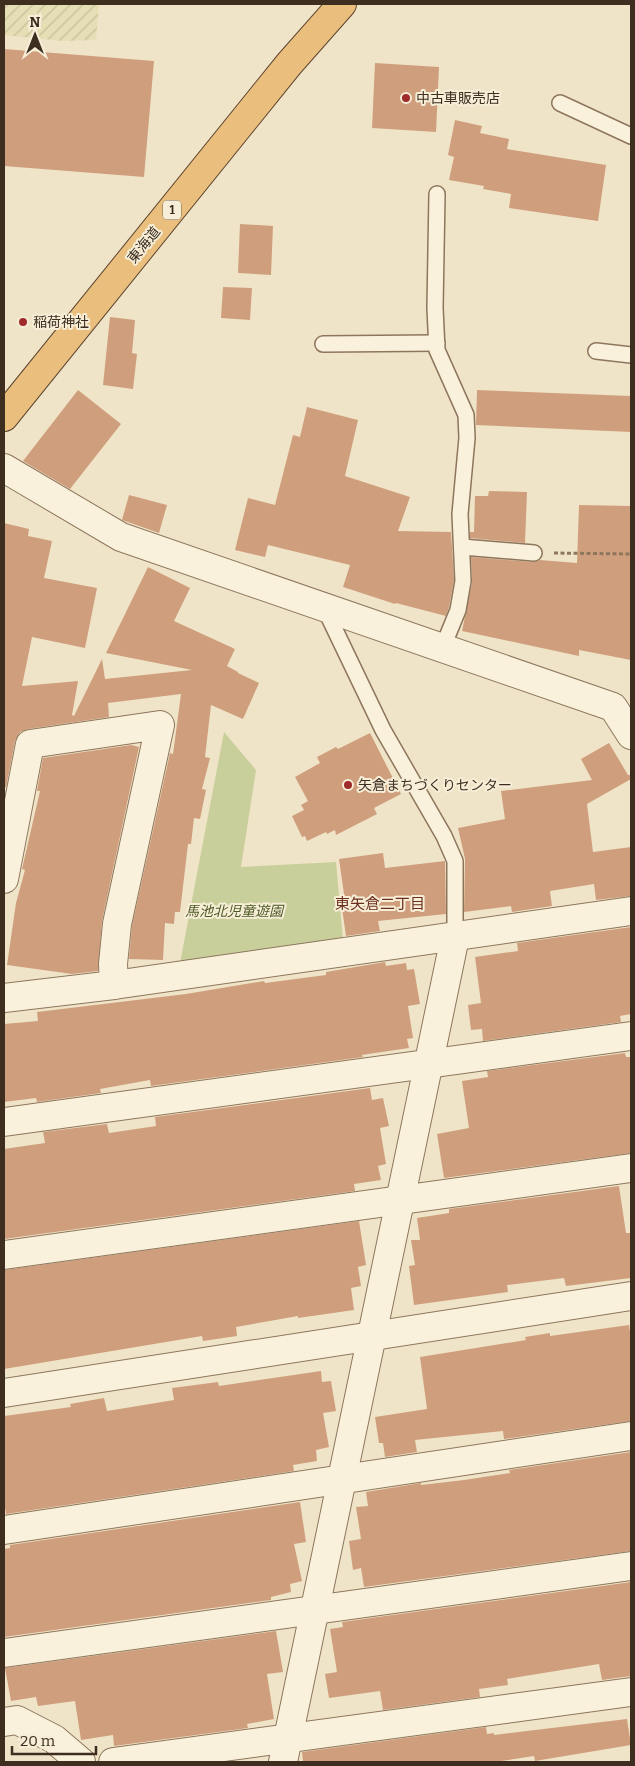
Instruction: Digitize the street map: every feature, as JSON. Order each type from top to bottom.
[{"type":"highway","name":"東海道","points":[[4,417],[289,64],[342,4]]},
{"type":"street","points":[[4,468],[121,537],[442,649],[622,703],[631,735]]},
{"type":"street","points":[[4,879],[30,744],[160,725],[118,924],[113,964],[114,985]]},
{"type":"street","points":[[4,998],[114,985],[631,912]]},
{"type":"street","points":[[286,1750],[455,937]]},
{"type":"street","points":[[4,1122],[631,1036]]},
{"type":"street","points":[[4,1255],[631,1168]]},
{"type":"street","points":[[4,1393],[631,1296]]},
{"type":"street","points":[[4,1530],[631,1436]]},
{"type":"street","points":[[4,1653],[631,1566]]},
{"type":"street","points":[[113,1762],[286,1750],[631,1692]]},
{"type":"street","points":[[4,1722],[17,1720],[54,1739],[81,1762]]},
{"type":"lane","points":[[560,103],[631,136]]},
{"type":"lane","points":[[437,194],[435,308],[437,350],[466,415],[460,514],[463,581],[458,610],[442,649]]},
{"type":"lane","points":[[323,344],[437,344]]},
{"type":"lane","points":[[596,351],[631,355]]},
{"type":"lane","points":[[462,547],[534,553]]},
{"type":"lane","points":[[324,607],[383,730],[444,836],[455,861],[455,937]]},
{"type":"path","points":[[534,553],[631,554]]},
{"type":"shaded area","points":[[4,4],[99,4],[96,40],[63,41],[4,35]]},
{"type":"green space","name":"馬池北児童遊園","points":[[224,732],[256,770],[241,867],[336,862],[343,940],[180,963]]},
{"type":"building","points":[[4,49],[154,61],[144,177],[4,166]]},
{"type":"building","name":"中古車販売店","points":[[375,63],[439,67],[436,132],[372,128]]},
{"type":"building","points":[[455,120],[482,126],[480,133],[509,139],[507,149],[606,165],[598,221],[509,208],[511,194],[483,189],[484,186],[449,180],[454,157],[448,155]]},
{"type":"building","points":[[240,224],[273,226],[271,275],[238,273]]},
{"type":"building","points":[[223,287],[252,288],[250,320],[221,318]]},
{"type":"building","points":[[110,317],[135,320],[132,353],[137,354],[133,389],[103,385]]},
{"type":"building","points":[[78,390],[121,424],[70,489],[23,461]]},
{"type":"building","points":[[477,390],[631,396],[631,432],[476,425]]},
{"type":"building","points":[[307,407],[358,420],[345,476],[410,497],[398,531],[451,532],[454,580],[446,616],[395,604],[343,587],[350,565],[268,545],[265,557],[235,550],[248,498],[275,505],[293,435],[300,437]]},
{"type":"building","points":[[489,491],[527,492],[525,543],[470,538],[470,532],[474,532],[475,496],[488,496]]},
{"type":"building","points":[[129,495],[167,505],[159,533],[122,520]]},
{"type":"building","points":[[579,505],[631,506],[631,660],[579,650],[579,656],[462,631],[472,583],[471,557],[577,563]]},
{"type":"building","points":[[4,523],[29,529],[28,536],[52,541],[44,578],[97,588],[85,648],[32,637],[22,686],[78,681],[72,715],[74,716],[102,659],[105,679],[192,670],[106,653],[148,567],[190,588],[174,621],[235,649],[227,666],[259,683],[243,719],[211,705],[205,757],[210,758],[202,789],[206,790],[200,819],[194,818],[191,844],[188,844],[180,912],[175,912],[174,924],[165,923],[163,960],[129,959],[132,926],[170,753],[173,754],[181,694],[108,703],[109,717],[28,729],[20,732],[15,741],[6,787],[4,787]]},
{"type":"building","name":"矢倉まちづくりセンター","points":[[370,733],[401,794],[374,808],[377,814],[336,835],[335,830],[307,841],[305,836],[302,837],[292,816],[304,810],[301,805],[308,801],[295,777],[320,763],[317,757]]},
{"type":"building","points":[[609,743],[628,775],[631,775],[631,779],[587,804],[593,852],[631,847],[631,896],[596,900],[594,884],[550,891],[552,906],[512,912],[511,906],[464,912],[465,859],[458,828],[505,819],[501,791],[592,780],[581,759]]},
{"type":"building","points":[[131,745],[139,747],[102,921],[98,971],[72,974],[7,965],[16,903],[25,870],[22,869],[40,791],[37,791],[43,758]]},
{"type":"building","points":[[383,853],[385,868],[445,861],[446,914],[378,921],[380,931],[346,936],[341,901],[345,901],[339,859]]},
{"type":"building","points":[[631,927],[631,1014],[620,1016],[621,1022],[483,1041],[482,1029],[471,1030],[468,1005],[481,1003],[475,957],[518,951],[517,943]]},
{"type":"building","points":[[385,962],[386,966],[406,963],[407,970],[414,969],[420,1004],[408,1006],[413,1038],[407,1039],[409,1048],[362,1055],[363,1057],[151,1086],[150,1080],[100,1089],[101,1093],[37,1102],[36,1098],[4,1102],[4,1024],[38,1021],[37,1012],[186,994],[264,981],[265,983],[326,975],[326,972]]},
{"type":"building","points":[[625,1053],[626,1057],[631,1057],[631,1153],[444,1178],[437,1134],[469,1128],[462,1081],[488,1077],[487,1071]]},
{"type":"building","points":[[370,1088],[372,1100],[383,1098],[389,1126],[380,1128],[386,1164],[378,1166],[381,1180],[354,1184],[355,1191],[4,1239],[4,1149],[45,1143],[43,1132],[107,1124],[109,1133],[156,1126],[155,1117]]},
{"type":"building","points":[[619,1186],[626,1233],[631,1233],[631,1278],[566,1286],[564,1278],[507,1285],[508,1292],[414,1305],[409,1266],[415,1265],[411,1240],[420,1240],[417,1218],[449,1213],[449,1209]]},
{"type":"building","points":[[359,1221],[366,1265],[358,1267],[361,1286],[351,1288],[354,1310],[298,1318],[298,1316],[236,1327],[237,1336],[203,1341],[202,1336],[4,1369],[4,1270]]},
{"type":"building","points":[[629,1325],[631,1339],[631,1421],[504,1439],[503,1431],[415,1440],[417,1452],[385,1457],[383,1443],[379,1443],[375,1417],[427,1409],[420,1357],[526,1340],[525,1337],[550,1333],[550,1336]]},
{"type":"building","points":[[321,1371],[322,1382],[331,1381],[336,1411],[323,1413],[329,1447],[316,1450],[317,1461],[293,1465],[294,1471],[6,1514],[4,1501],[4,1416],[71,1407],[70,1404],[104,1398],[107,1411],[174,1400],[172,1388],[218,1382],[219,1386]]},
{"type":"building","points":[[631,1452],[631,1551],[364,1587],[361,1568],[353,1570],[349,1541],[361,1539],[356,1507],[368,1506],[366,1492],[421,1483],[421,1485],[464,1480],[510,1473],[509,1470]]},
{"type":"building","points":[[300,1502],[306,1542],[294,1544],[302,1581],[290,1584],[291,1592],[271,1597],[271,1600],[4,1637],[4,1549],[10,1548],[10,1545]]},
{"type":"building","points":[[631,1582],[631,1676],[602,1680],[599,1664],[507,1679],[508,1685],[479,1689],[480,1697],[383,1710],[380,1691],[329,1698],[325,1674],[337,1672],[330,1629],[343,1627],[342,1622]]},
{"type":"building","points":[[276,1631],[283,1672],[267,1674],[274,1719],[247,1724],[248,1728],[114,1746],[113,1735],[81,1740],[75,1701],[38,1706],[36,1697],[11,1701],[5,1668]]},
{"type":"building","points":[[627,1719],[631,1745],[535,1761],[534,1756],[495,1762],[303,1762],[302,1752],[486,1727],[487,1734],[494,1733],[494,1735]]},
{"type":"place","name":"中古車販売店","points":[[406,98]]},
{"type":"place","name":"稲荷神社","points":[[23,322]]},
{"type":"place","name":"矢倉まちづくりセンター","points":[[348,785]]},
{"type":"district","name":"東矢倉二丁目","points":[[380,904]]}]
